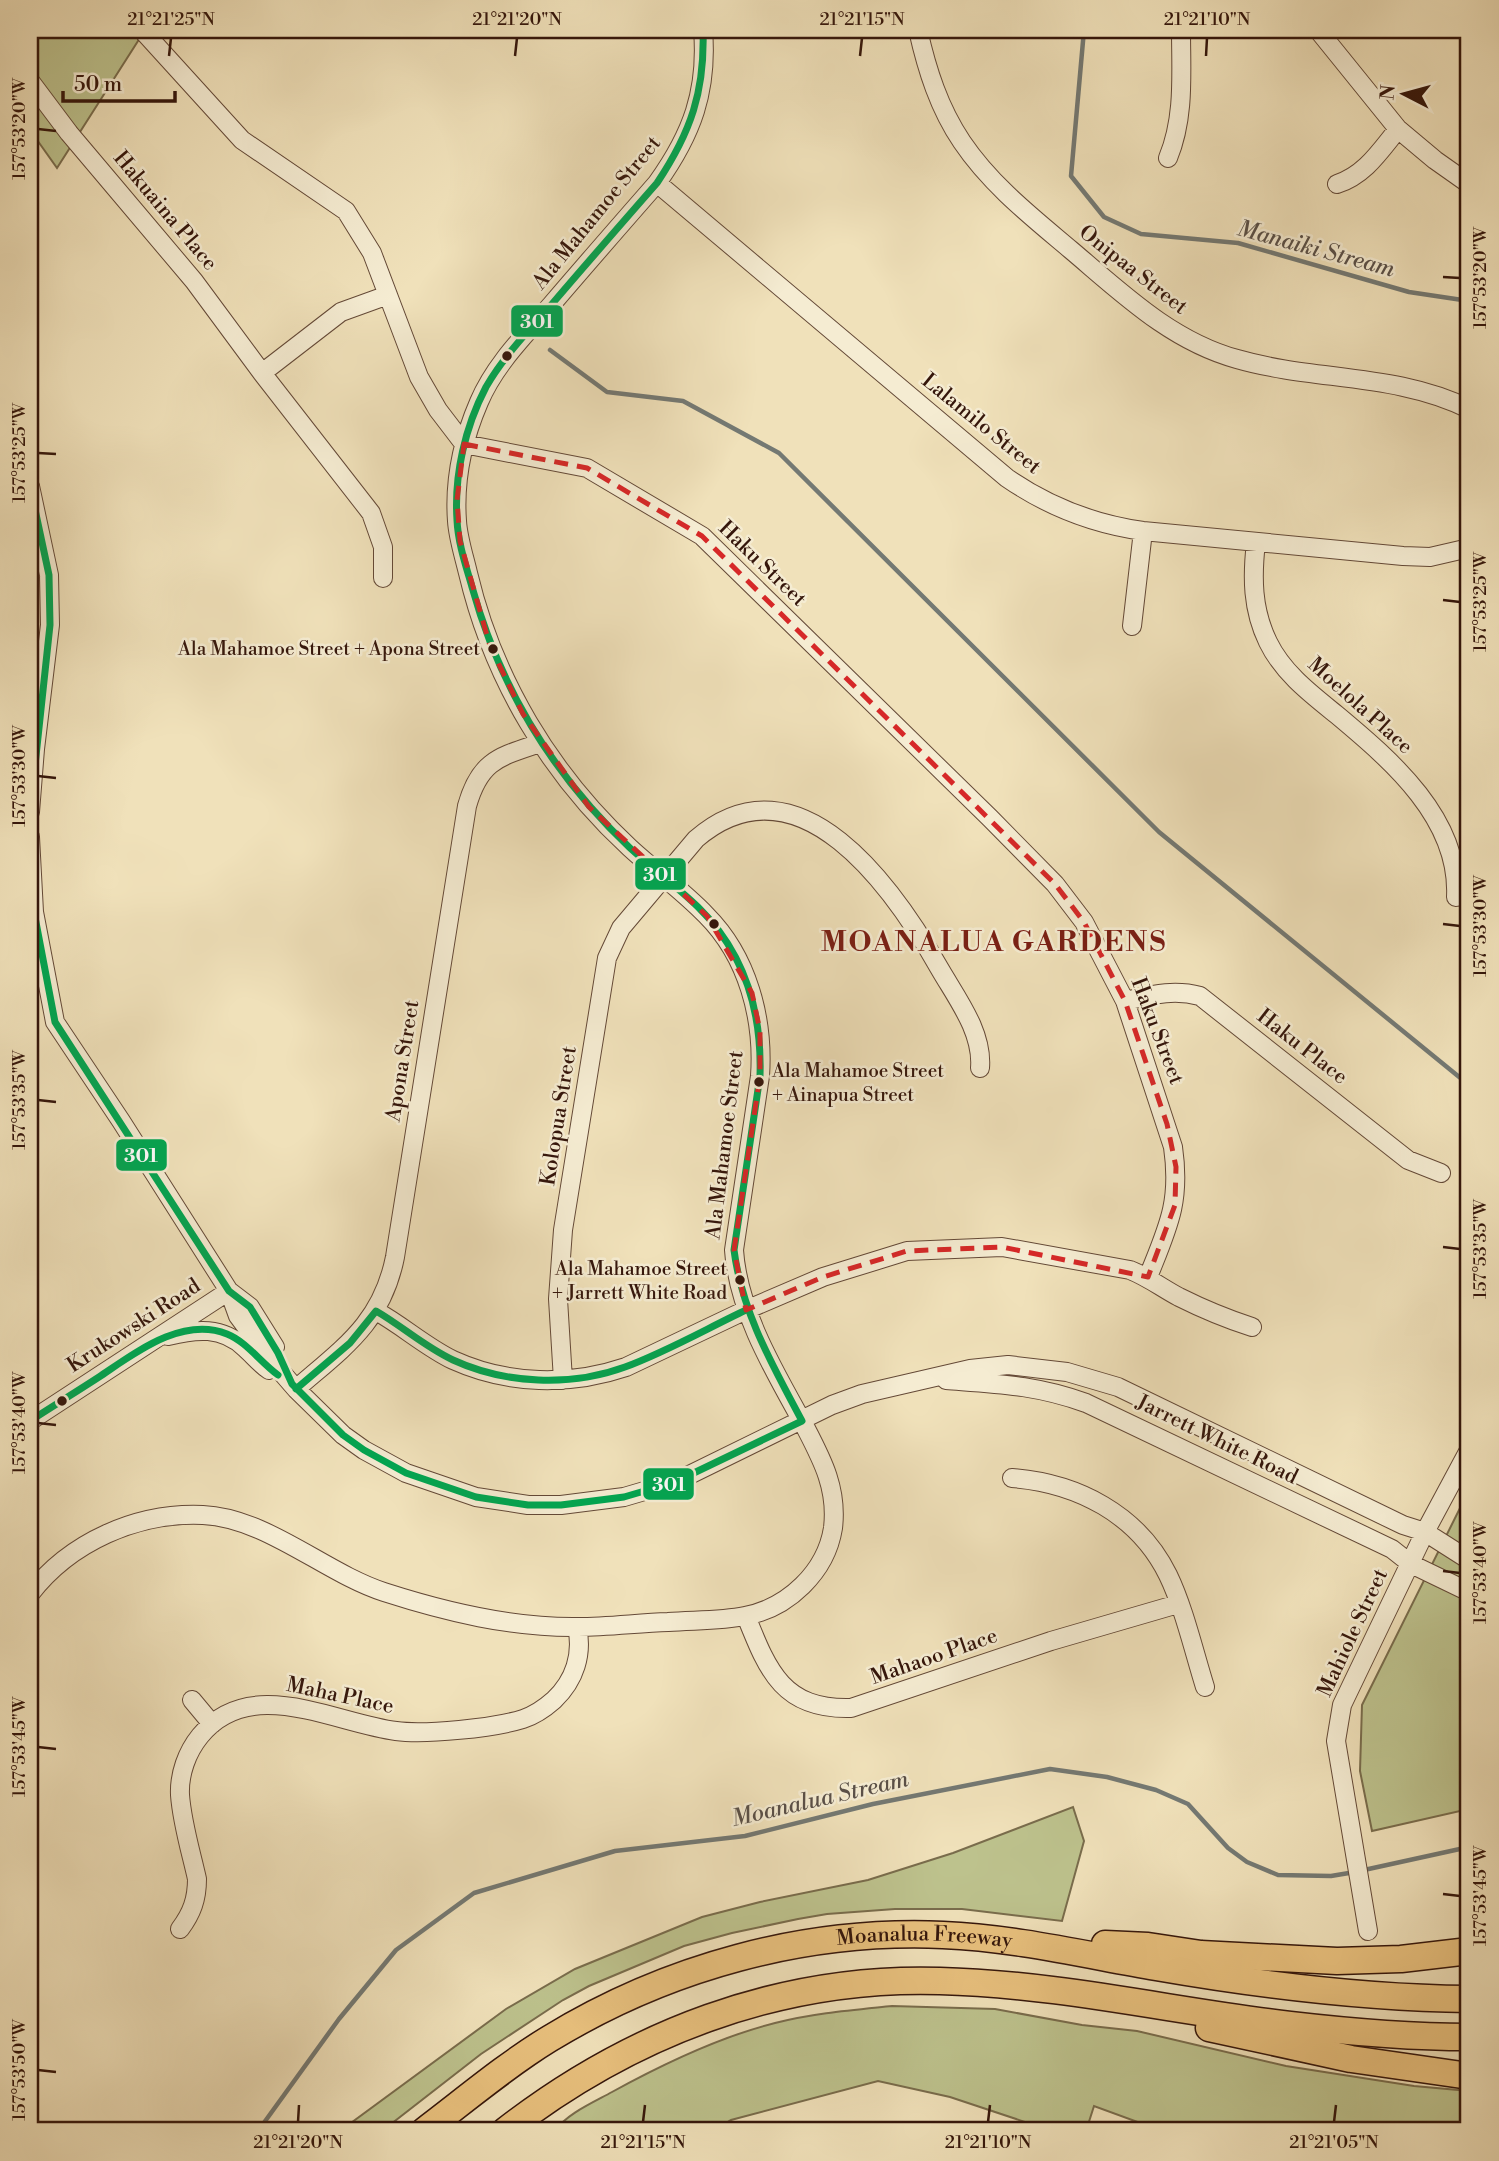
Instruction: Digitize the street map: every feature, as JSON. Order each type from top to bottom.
[{"type":"highway","name":"Moanalua Freeway","points":[[424,2131],[501,2071],[547,2040],[593,2014],[671,1979],[750,1955],[803,1943],[887,1935],[946,1935],[1025,1943],[1157,1968],[1265,1984],[1399,1998],[1469,1999]]},
{"type":"highway","points":[[946,1935],[1148,1946],[1201,1954],[1273,1958],[1337,1961],[1469,1960]]},
{"type":"highway","points":[[1401,1959],[1469,1951]]},
{"type":"highway","name":"Moanalua Freeway","points":[[505,2131],[555,2093],[651,2040],[725,2012],[803,1993],[858,1984],[939,1980],[994,1984],[1073,1992],[1287,2025],[1469,2037]]},
{"type":"highway","points":[[994,1984],[1339,2057],[1469,2076]]},
{"type":"street","points":[[142,30],[242,140],[346,211],[372,253],[419,377],[464,444]]},
{"type":"street","name":"Ala Mahamoe Street","points":[[30,1594],[49,1572],[97,1537],[152,1520],[207,1515],[279,1538],[363,1584],[443,1611],[577,1628],[746,1616],[790,1597],[803,1586],[822,1559],[832,1532],[834,1501],[829,1473],[746,1310],[734,1250],[762,1053],[757,1013],[745,975],[729,944],[707,916],[589,807],[540,743],[498,664],[472,593],[457,521],[459,465],[480,401],[513,348],[657,183],[682,145],[697,109],[704,70],[703,30]]},
{"type":"street","name":"Onipaa Street","points":[[918,30],[938,97],[976,162],[1012,200],[1159,323],[1195,344],[1234,359],[1412,389],[1445,398],[1469,409]]},
{"type":"street","points":[[1168,158],[1180,114],[1181,30]]},
{"type":"street","points":[[1318,30],[1398,129],[1469,184]]},
{"type":"street","name":"Hakuaina Place","points":[[30,81],[69,133],[194,281],[371,513],[383,547],[383,578]]},
{"type":"street","points":[[1337,184],[1367,167],[1398,129]]},
{"type":"street","name":"Lalamilo Street","points":[[657,183],[1007,478],[1042,500],[1101,523],[1143,531],[1417,557],[1444,555],[1469,548]]},
{"type":"street","points":[[262,373],[341,312],[388,295]]},
{"type":"street","name":"Haku Street","points":[[464,444],[587,468],[702,536],[981,808],[1055,884],[1084,922],[1125,1001],[1174,1147],[1175,1205],[1148,1277]]},
{"type":"street","points":[[30,486],[49,575],[50,625],[34,749],[30,812]]},
{"type":"street","points":[[1132,626],[1143,531]]},
{"type":"street","name":"Moelola Place","points":[[1256,542],[1254,599],[1268,643],[1299,684],[1371,743],[1413,788],[1451,848],[1456,870],[1456,897]]},
{"type":"street","name":"Apona Street","points":[[294,1387],[350,1343],[376,1311],[390,1279],[396,1257],[470,794],[482,773],[497,758],[540,743]]},
{"type":"street","name":"Kolopua Street","points":[[563,1380],[558,1299],[563,1230],[607,958],[621,928],[695,839],[730,817],[756,811],[783,812],[821,827],[869,868],[903,909],[974,1030],[980,1052],[980,1068]]},
{"type":"street","name":"Jarrett White Road","points":[[30,837],[34,912],[55,1022],[229,1291],[250,1307],[278,1353],[294,1387],[343,1435],[407,1474],[464,1494],[528,1505],[561,1505],[624,1497],[675,1482],[832,1405],[862,1394],[970,1369],[1008,1366],[1067,1372],[1102,1381],[1142,1397],[1403,1525],[1425,1532],[1469,1560]]},
{"type":"street","name":"Haku Place","points":[[1125,1001],[1165,992],[1200,996],[1408,1160],[1441,1173]]},
{"type":"street","points":[[376,1311],[454,1360],[509,1378],[563,1380],[606,1374],[626,1367],[823,1277],[907,1251],[1002,1247],[1104,1264],[1148,1277],[1175,1295],[1215,1315],[1252,1327]]},
{"type":"street","name":"Krukowski Road","points":[[30,1421],[229,1291]]},
{"type":"street","points":[[149,1344],[183,1333],[214,1330],[230,1336],[262,1365],[294,1387]]},
{"type":"street","name":"Jarrett White Road","points":[[930,1379],[1027,1386],[1060,1393],[1086,1403],[1392,1549],[1411,1564],[1466,1590]]},
{"type":"street","name":"Mahiole Street","points":[[1368,1931],[1336,1741],[1342,1705],[1425,1532],[1469,1450]]},
{"type":"street","points":[[1012,1478],[1042,1482],[1077,1492],[1110,1508],[1150,1546],[1170,1578],[1205,1688]]},
{"type":"street","name":"Mahaoo Place","points":[[746,1616],[763,1660],[779,1682],[813,1703],[825,1707],[851,1708],[1029,1648],[1178,1604]]},
{"type":"street","name":"Maha Place","points":[[180,1929],[192,1911],[197,1890],[182,1808],[181,1781],[188,1756],[202,1733],[212,1724],[233,1711],[269,1704],[384,1729],[411,1732],[438,1731],[524,1718],[557,1698],[571,1677],[580,1644],[577,1628]]},
{"type":"street","points":[[192,1700],[212,1724]]},
{"type":"highlighted area","points":[[464,444],[587,468],[702,536],[1055,884],[1084,922],[1125,1001],[1167,1124],[1176,1167],[1175,1205],[1148,1277],[1002,1247],[907,1251],[823,1277],[746,1310],[734,1250],[760,1076],[760,1031],[752,993],[707,916],[589,807],[523,714],[490,646],[460,541],[457,500]]},
{"type":"green space","points":[[30,30],[145,30],[57,168],[30,130]]},
{"type":"green space","points":[[1469,1490],[1469,1809],[1372,1831],[1360,1771],[1362,1705]]},
{"type":"green space","points":[[1073,1807],[1084,1841],[1062,1921],[962,1909],[895,1909],[798,1919],[684,1946],[589,1986],[563,2000],[481,2054],[382,2131],[340,2131],[506,2009],[575,1969],[702,1917],[868,1880],[953,1853]]},
{"type":"green space","points":[[892,2006],[995,2009],[1082,2025],[1137,2031],[1286,2066],[1414,2086],[1469,2091],[1469,2131],[1185,2131],[1143,2124],[1094,2106],[1086,2131],[1052,2131],[950,2097],[878,2081],[731,2120],[713,2131],[555,2131],[573,2114],[589,2104],[692,2052],[733,2036],[804,2017]]},
{"type":"waterway","name":"Manaiki Stream","points":[[1084,30],[1071,176],[1104,217],[1141,234],[1238,243],[1409,292],[1469,301]]},
{"type":"waterway","points":[[550,350],[607,392],[683,401],[779,453],[1159,832],[1469,1085]]},
{"type":"waterway","name":"Moanalua Stream","points":[[258,2131],[339,2019],[396,1950],[474,1893],[615,1851],[745,1836],[873,1804],[1050,1769],[1107,1777],[1156,1790],[1188,1804],[1228,1848],[1247,1862],[1278,1875],[1331,1876],[1355,1872]]},
{"type":"waterway","name":"Moanalua Stream","points":[[1364,1870],[1469,1847]]},
{"type":"transit line","name":"301","points":[[30,837],[34,912],[55,1022],[229,1291],[250,1307],[278,1353],[292,1384],[343,1435],[406,1473],[476,1497],[528,1505],[561,1505],[624,1497],[675,1482],[802,1421],[751,1317],[734,1250],[760,1076],[754,1007],[739,964],[728,944],[698,907],[630,848],[577,791],[533,728],[514,695],[484,624],[463,554],[457,520],[457,486],[462,452],[472,418],[486,387],[517,344],[657,183],[669,164],[694,110],[701,72],[703,30]]},
{"type":"transit line","name":"301","points":[[30,486],[49,575],[50,625],[30,812]]},
{"type":"transit line","name":"301","points":[[296,1389],[350,1343],[376,1311],[433,1349],[473,1368],[516,1378],[561,1380],[583,1378],[625,1367],[746,1310]]},
{"type":"transit line","name":"301","points":[[30,1421],[143,1348],[176,1333],[210,1330],[227,1334],[247,1347],[278,1375]]},
{"type":"place","name":"Ala Mahamoe Street + Apona Street","points":[[493,649]]},
{"type":"place","name":"Ala Mahamoe Street + Ainapua Street","points":[[759,1082]]},
{"type":"place","name":"Ala Mahamoe Street + Jarrett White Road","points":[[740,1280]]},
{"type":"district","name":"MOANALUA GARDENS","points":[[994,942]]}]
